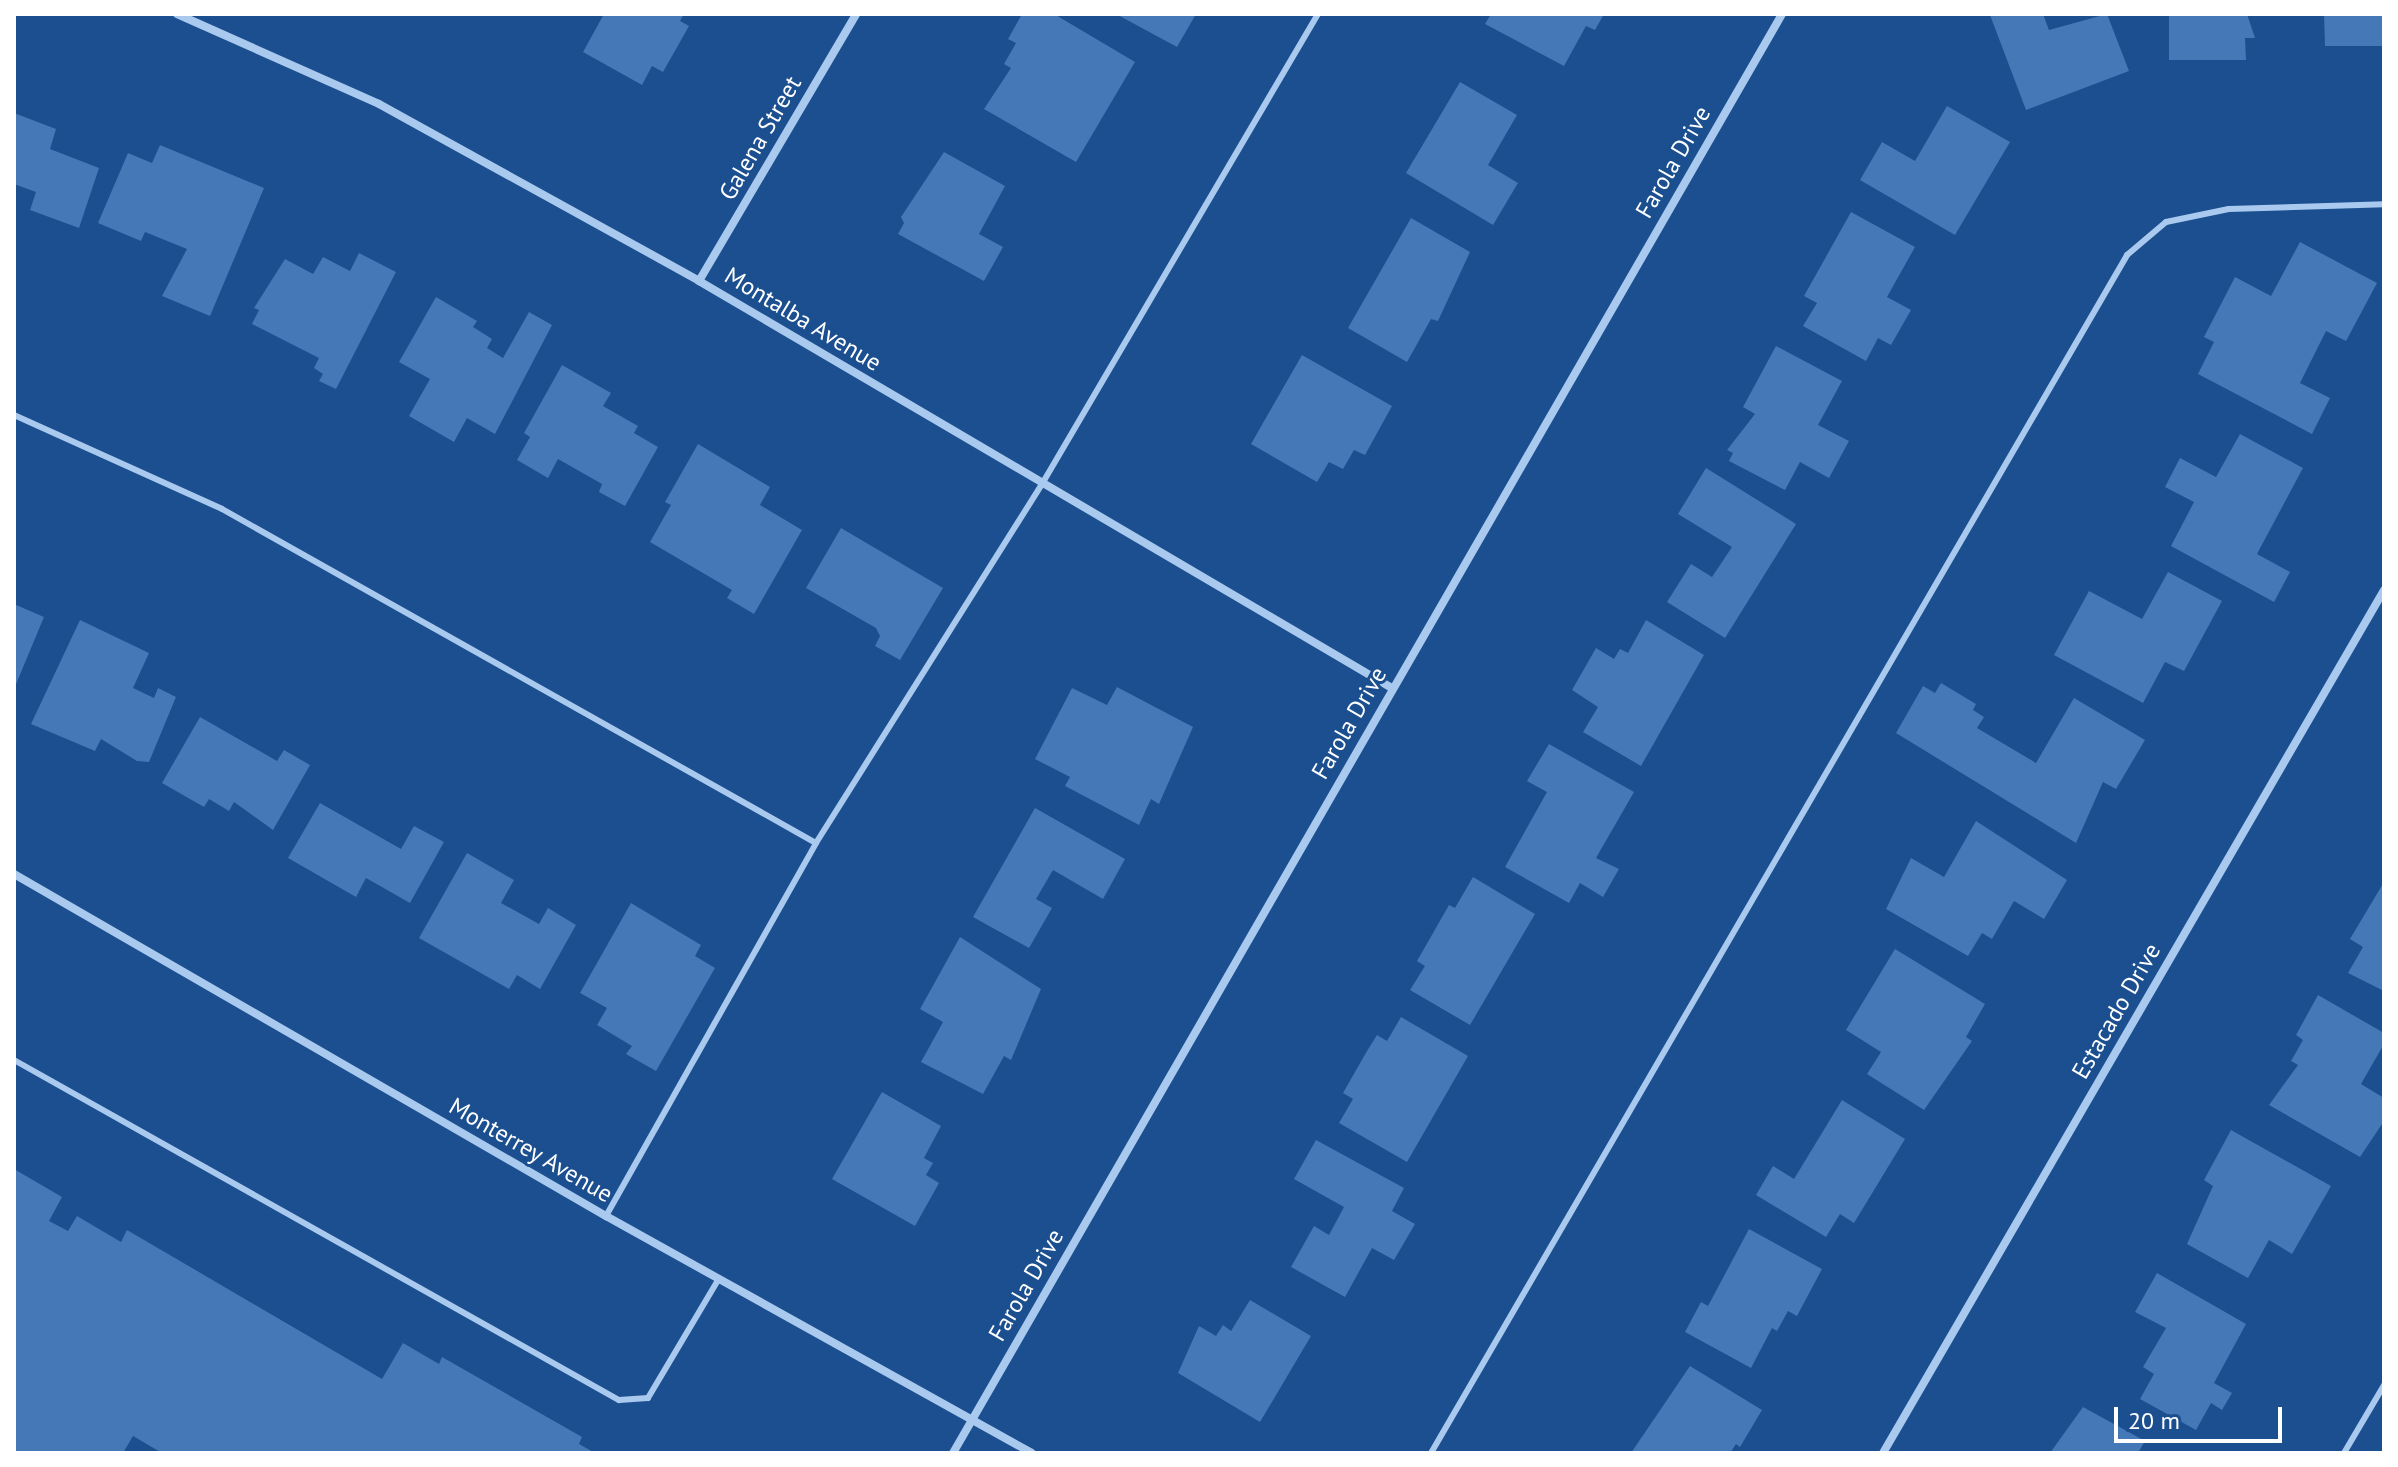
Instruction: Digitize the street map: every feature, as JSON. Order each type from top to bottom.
[{"type":"street","name":"Montalba Avenue","points":[[177,14],[379,104],[699,281],[1392,688]]},
{"type":"street","name":"Galena Street","points":[[699,281],[856,14]]},
{"type":"street","name":"Farola Drive","points":[[953,1453],[1782,14]]},
{"type":"street","name":"Estacado Drive","points":[[1883,1453],[2384,590]]},
{"type":"street","name":"Monterrey Avenue","points":[[14,874],[718,1280],[1032,1453]]},
{"type":"lane","points":[[606,1216],[816,843],[1042,484],[1318,14]]},
{"type":"lane","points":[[1431,1453],[2127,255],[2166,222],[2229,209],[2384,204]]},
{"type":"lane","points":[[14,415],[222,509],[816,843]]},
{"type":"lane","points":[[14,1060],[619,1400],[648,1398],[718,1280]]},
{"type":"lane","points":[[2344,1453],[2384,1385]]},
{"type":"building","points":[[604,14],[684,14],[680,21],[689,26],[663,72],[652,66],[642,85],[583,52]]},
{"type":"building","points":[[1022,14],[1054,14],[1135,62],[1076,162],[984,109],[1011,68],[1004,64],[1016,43],[1008,39]]},
{"type":"building","points":[[1116,14],[1196,14],[1177,47]]},
{"type":"building","points":[[1491,14],[1604,14],[1595,30],[1586,26],[1564,66],[1485,24]]},
{"type":"building","points":[[2043,14],[2049,30],[2107,14],[2129,71],[2026,110],[1990,15]]},
{"type":"building","points":[[2169,14],[2247,14],[2255,38],[2245,38],[2246,60],[2169,60]]},
{"type":"building","points":[[2324,14],[2384,14],[2384,46],[2325,46]]},
{"type":"building","points":[[1460,82],[1517,115],[1488,165],[1518,183],[1493,225],[1406,173]]},
{"type":"building","points":[[1947,106],[2010,142],[1955,235],[1860,180],[1882,142],[1915,161]]},
{"type":"building","points":[[14,113],[56,129],[50,149],[99,168],[79,228],[30,210],[36,192],[14,184]]},
{"type":"building","points":[[160,145],[264,188],[210,316],[162,296],[187,249],[145,232],[141,241],[98,223],[128,153],[152,163]]},
{"type":"building","points":[[944,152],[1005,186],[979,234],[1003,247],[984,281],[898,234],[904,223],[901,217]]},
{"type":"building","points":[[1851,212],[1915,247],[1887,297],[1911,310],[1891,345],[1878,338],[1866,361],[1803,326],[1817,303],[1804,296]]},
{"type":"building","points":[[1411,218],[1470,252],[1438,321],[1431,319],[1407,362],[1348,328]]},
{"type":"building","points":[[2300,242],[2377,283],[2346,341],[2326,331],[2300,383],[2330,398],[2312,434],[2198,374],[2214,342],[2204,337],[2235,277],[2271,296]]},
{"type":"building","points":[[359,253],[396,272],[336,389],[319,381],[323,374],[314,368],[319,358],[252,324],[259,310],[254,308],[285,259],[313,274],[323,257],[350,271]]},
{"type":"building","points":[[436,297],[477,321],[473,327],[492,339],[487,348],[503,358],[529,312],[552,325],[495,434],[467,418],[454,442],[409,416],[430,379],[399,362]]},
{"type":"building","points":[[1776,346],[1842,381],[1818,425],[1849,441],[1829,478],[1800,462],[1785,490],[1729,461],[1733,453],[1727,450],[1755,414],[1743,407]]},
{"type":"building","points":[[1302,355],[1392,406],[1365,455],[1354,450],[1343,469],[1329,462],[1317,482],[1251,444]]},
{"type":"building","points":[[562,365],[611,393],[603,406],[638,426],[634,433],[658,447],[625,506],[599,492],[602,484],[558,459],[548,478],[517,460],[530,437],[524,433]]},
{"type":"building","points":[[2240,434],[2303,468],[2257,554],[2290,572],[2274,602],[2171,546],[2194,502],[2165,487],[2180,458],[2216,477]]},
{"type":"building","points":[[698,444],[770,487],[760,505],[802,530],[754,614],[727,598],[732,590],[650,542],[671,505],[665,502]]},
{"type":"building","points":[[1706,468],[1796,524],[1725,638],[1667,602],[1691,564],[1712,577],[1732,547],[1678,514]]},
{"type":"building","points":[[841,528],[943,588],[900,660],[875,646],[880,636],[876,628],[806,588]]},
{"type":"building","points":[[2168,572],[2222,601],[2184,671],[2165,662],[2143,703],[2054,655],[2089,591],[2142,619]]},
{"type":"building","points":[[14,604],[44,617],[14,689]]},
{"type":"building","points":[[80,620],[149,653],[133,688],[154,698],[158,688],[176,697],[149,762],[137,761],[101,739],[95,751],[31,724]]},
{"type":"building","points":[[1646,620],[1704,655],[1641,766],[1583,732],[1598,707],[1572,690],[1596,648],[1614,659],[1620,649],[1628,653]]},
{"type":"building","points":[[1941,683],[1976,704],[1973,710],[1984,717],[1977,728],[2036,763],[2074,698],[2145,740],[2116,789],[2103,782],[2076,843],[1896,733],[1923,686],[1935,693]]},
{"type":"building","points":[[1117,687],[1193,727],[1159,804],[1151,799],[1139,825],[1065,786],[1070,777],[1035,759],[1072,688],[1107,705]]},
{"type":"building","points":[[200,717],[277,761],[284,750],[310,765],[273,830],[234,802],[229,811],[209,799],[204,807],[162,783]]},
{"type":"building","points":[[1549,744],[1634,792],[1596,858],[1619,869],[1603,897],[1580,883],[1569,903],[1505,867],[1547,792],[1527,781]]},
{"type":"building","points":[[320,803],[401,849],[414,826],[444,842],[410,903],[366,878],[356,897],[288,858]]},
{"type":"building","points":[[1035,808],[1125,859],[1103,899],[1053,870],[1036,899],[1052,908],[1029,948],[973,917]]},
{"type":"building","points":[[1976,821],[2067,880],[2044,919],[2014,901],[1992,939],[1982,933],[1968,956],[1886,909],[1911,858],[1944,877]]},
{"type":"building","points":[[467,853],[514,880],[501,903],[539,924],[548,908],[576,925],[540,989],[517,975],[509,989],[419,938]]},
{"type":"building","points":[[1473,877],[1535,914],[1470,1025],[1410,990],[1425,966],[1417,961],[1449,905],[1455,908]]},
{"type":"building","points":[[2384,882],[2384,991],[2348,973],[2363,947],[2350,939]]},
{"type":"building","points":[[631,903],[701,945],[695,956],[715,968],[656,1071],[626,1054],[632,1046],[597,1025],[607,1008],[580,993]]},
{"type":"building","points":[[960,937],[1041,989],[1011,1060],[1004,1056],[983,1094],[921,1062],[943,1022],[920,1009]]},
{"type":"building","points":[[1895,949],[1985,1004],[1966,1037],[1972,1041],[1924,1110],[1867,1074],[1881,1052],[1846,1030]]},
{"type":"building","points":[[2318,995],[2384,1033],[2384,1044],[2361,1084],[2384,1098],[2384,1121],[2360,1157],[2269,1105],[2298,1065],[2291,1061],[2303,1040],[2296,1035]]},
{"type":"building","points":[[1401,1017],[1468,1056],[1407,1162],[1339,1123],[1353,1099],[1343,1093],[1367,1051],[1377,1035],[1387,1041]]},
{"type":"building","points":[[882,1092],[941,1126],[924,1158],[933,1163],[926,1175],[939,1183],[915,1226],[832,1179]]},
{"type":"building","points":[[1842,1100],[1905,1139],[1854,1223],[1840,1214],[1826,1237],[1756,1195],[1773,1166],[1794,1179]]},
{"type":"building","points":[[2231,1130],[2331,1186],[2292,1254],[2269,1240],[2248,1278],[2187,1244],[2213,1186],[2204,1180]]},
{"type":"building","points":[[1316,1140],[1404,1188],[1392,1211],[1415,1224],[1394,1260],[1372,1248],[1345,1297],[1291,1267],[1314,1226],[1329,1235],[1344,1207],[1294,1179]]},
{"type":"building","points":[[14,1169],[62,1197],[49,1221],[68,1231],[77,1216],[121,1242],[127,1230],[382,1379],[403,1343],[439,1364],[442,1357],[582,1437],[579,1444],[595,1453],[162,1453],[133,1436],[123,1453],[14,1453]]},
{"type":"building","points":[[1749,1229],[1822,1269],[1797,1316],[1788,1311],[1777,1331],[1772,1328],[1751,1368],[1685,1332],[1701,1302],[1708,1306]]},
{"type":"building","points":[[2157,1273],[2246,1324],[2214,1383],[2232,1393],[2222,1410],[2211,1403],[2196,1430],[2140,1399],[2154,1374],[2143,1367],[2166,1328],[2135,1312]]},
{"type":"building","points":[[1250,1300],[1311,1336],[1260,1422],[1178,1373],[1199,1326],[1216,1336],[1223,1325],[1231,1331]]},
{"type":"building","points":[[1690,1366],[1762,1410],[1740,1447],[1736,1444],[1730,1453],[1631,1453]]},
{"type":"building","points":[[2083,1407],[2145,1441],[2138,1453],[2050,1453]]}]
